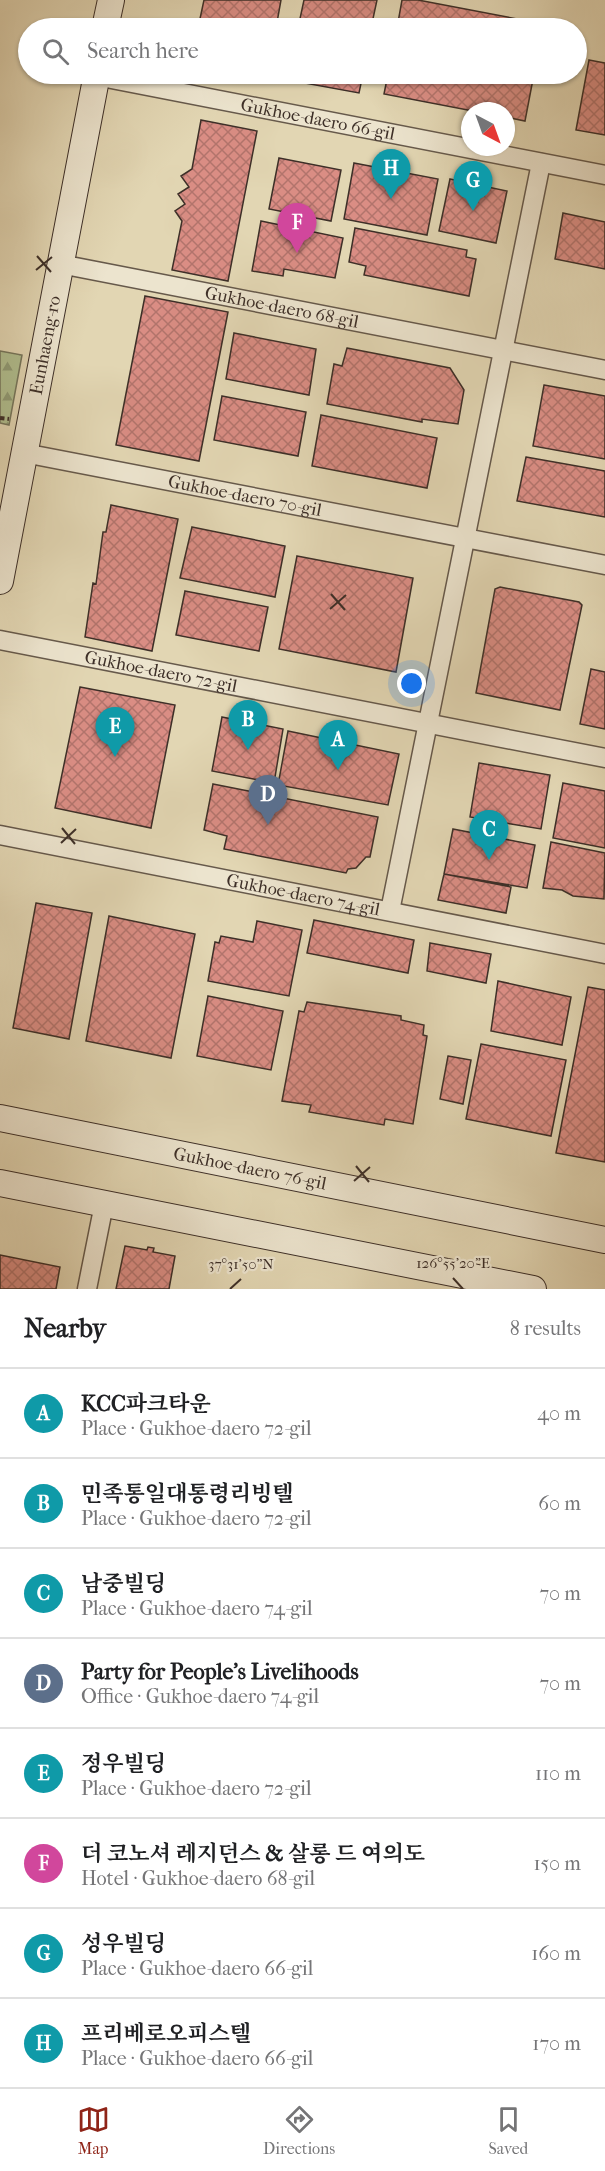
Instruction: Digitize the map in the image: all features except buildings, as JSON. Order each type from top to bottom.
[{"type":"street","points":[[107,18],[111,0]]},
{"type":"street","name":"Eunhaeng-ro","points":[[0,581],[95,84]]},
{"type":"street","name":"Gukhoe-daero 66-gil","points":[[142,84],[605,175]]},
{"type":"street","points":[[390,911],[541,163]]},
{"type":"street","name":"Gukhoe-daero 68-gil","points":[[60,264],[605,370]]},
{"type":"street","name":"Gukhoe-daero 70-gil","points":[[24,453],[605,565]]},
{"type":"street","name":"Gukhoe-daero 72-gil","points":[[0,640],[605,758]]},
{"type":"street","name":"Gukhoe-daero 74-gil","points":[[0,836],[605,954]]},
{"type":"street","name":"Gukhoe-daero 76-gil","points":[[7,1124],[605,1240]]},
{"type":"street","points":[[5,1183],[533,1289]]},
{"type":"street","points":[[87,1289],[104,1203]]},
{"type":"green space","points":[[0,351],[22,355],[9,425],[0,423]]},
{"type":"place","name":"프리베로오피스텔","points":[[391,199]]},
{"type":"place","name":"성우빌딩","points":[[473,211]]},
{"type":"place","name":"더 코노셔 레지던스 & 살롱 드 여의도","points":[[297,253]]},
{"type":"place","name":"민족통일대통령리빙텔","points":[[248,750]]},
{"type":"place","name":"정우빌딩","points":[[115,757]]},
{"type":"place","name":"KCC파크타운","points":[[338,770]]},
{"type":"place","name":"Party for People's Livelihoods","points":[[268,825]]},
{"type":"place","name":"남중빌딩","points":[[489,860]]}]
